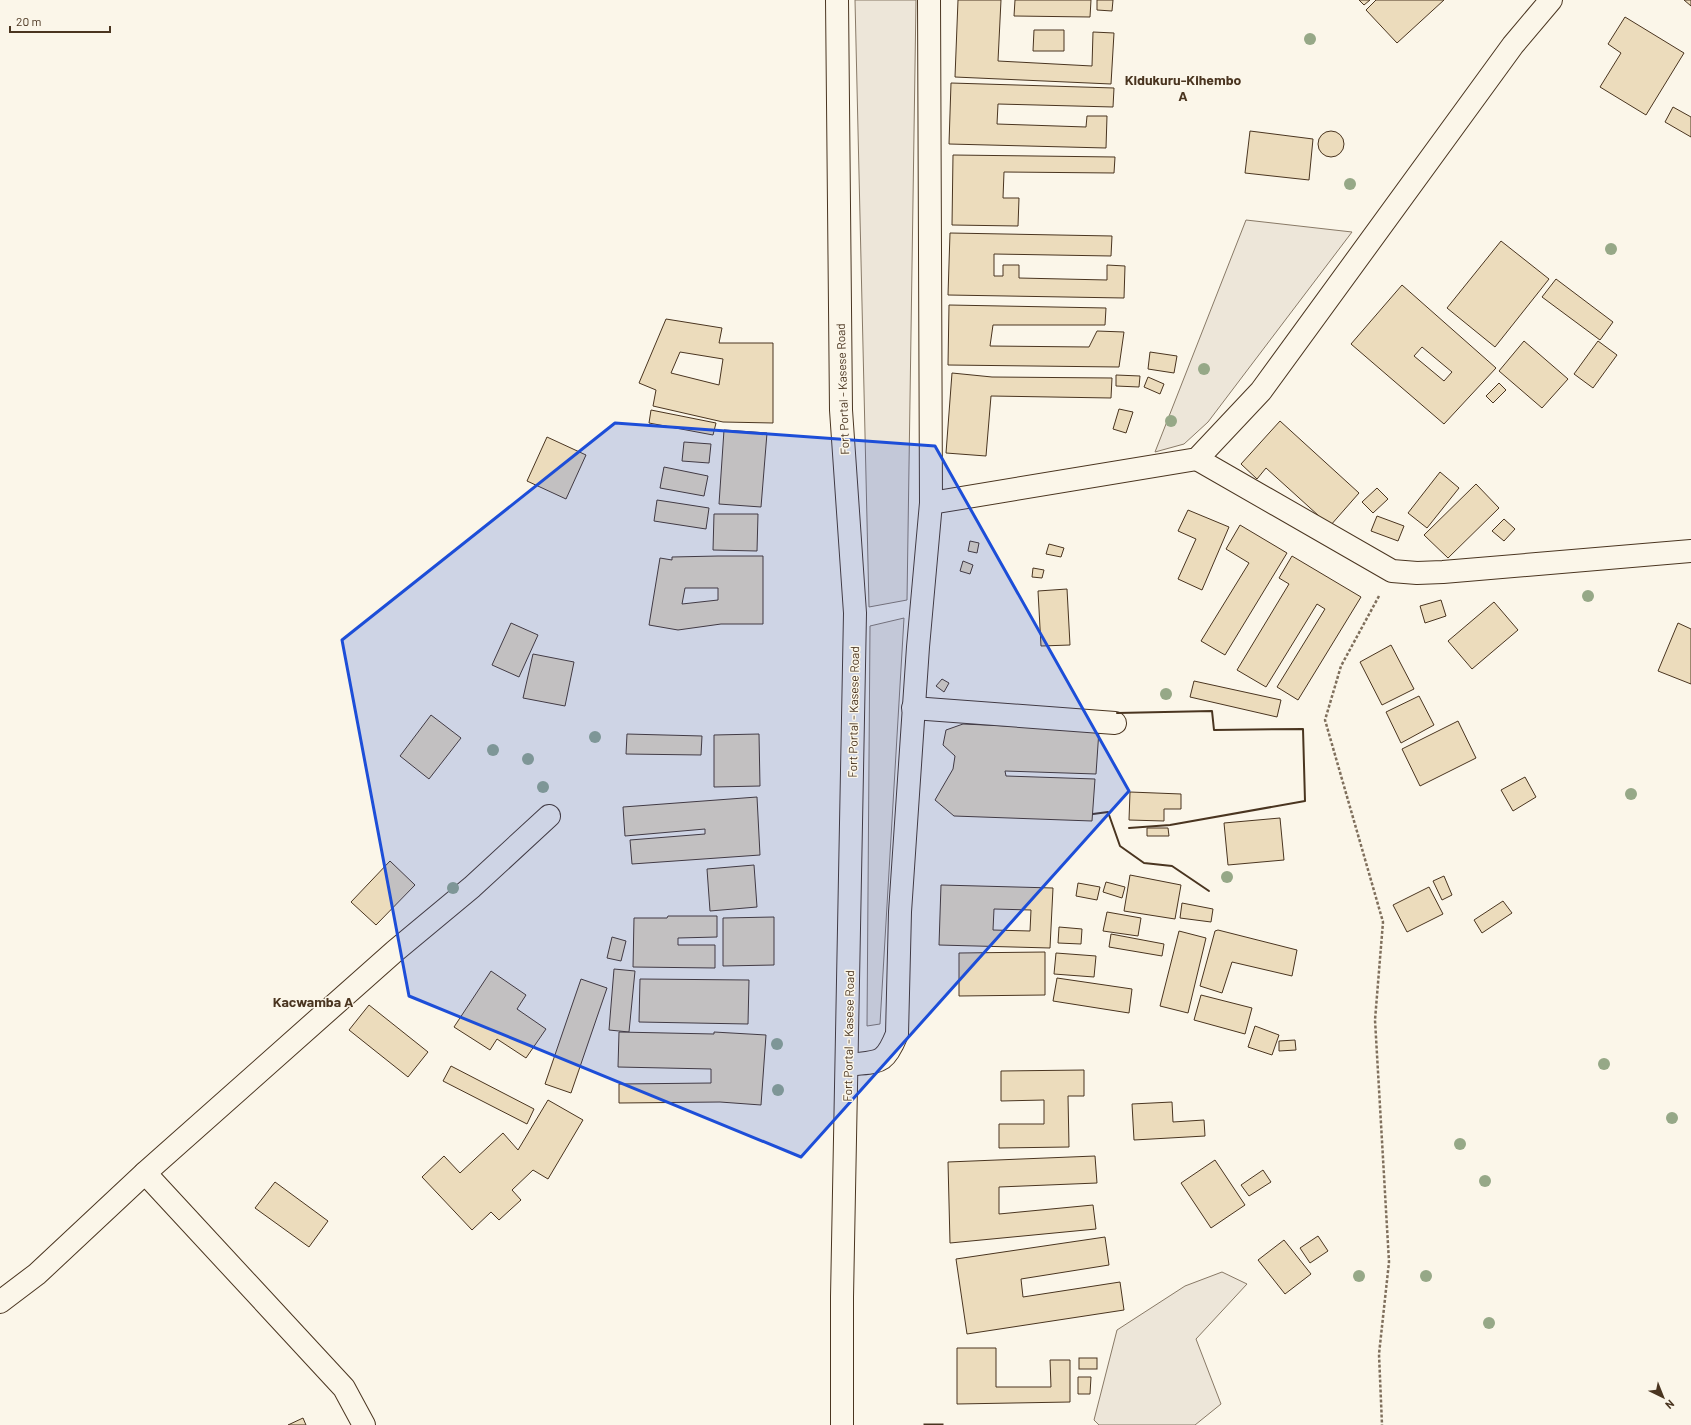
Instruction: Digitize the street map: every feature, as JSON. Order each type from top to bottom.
[{"type":"main road","name":"Fort Portal - Kasese Road","points":[[837,0],[841,410],[855,613],[848,1065],[842,1297],[842,1425]]},
{"type":"main road","points":[[848,1065],[879,1061],[890,1053],[897,1034],[900,912],[913,708],[931,503],[929,0]]},
{"type":"main road","points":[[931,503],[1197,459],[1261,391],[1499,63],[1551,0]]},
{"type":"main road","points":[[1197,459],[1392,571],[1417,573],[1443,572],[1691,551]]},
{"type":"main road","points":[[913,708],[1115,723]]},
{"type":"main road","points":[[0,1302],[37,1274],[145,1173],[395,951],[472,887],[548,816]]},
{"type":"main road","points":[[145,1173],[344,1388],[364,1425]]},
{"type":"path","points":[[1382,1425],[1379,1354],[1389,1262],[1375,1020],[1383,922],[1325,720],[1341,666],[1392,571]]},
{"type":"highlighted area","points":[[615,423],[935,446],[1129,791],[801,1157],[409,996],[342,640]]},
{"type":"shaded area","points":[[855,0],[916,0],[907,600],[869,607]]},
{"type":"shaded area","points":[[1246,220],[1352,232],[1208,422],[1184,444],[1155,452]]},
{"type":"shaded area","points":[[904,618],[880,1024],[867,1026],[870,626]]},
{"type":"shaded area","points":[[1222,1272],[1247,1284],[1196,1339],[1221,1404],[1195,1425],[1099,1425],[1094,1420],[1117,1330],[1185,1286]]},
{"type":"building","points":[[958,0],[1001,0],[998,61],[1092,66],[1093,32],[1114,33],[1111,84],[955,77]]},
{"type":"building","points":[[1015,0],[1091,0],[1090,17],[1014,16]]},
{"type":"building","points":[[1097,0],[1113,0],[1112,11],[1097,10]]},
{"type":"building","points":[[1359,0],[1370,0],[1364,5]]},
{"type":"building","points":[[1376,0],[1444,0],[1397,43],[1366,10]]},
{"type":"building","points":[[1684,0],[1691,0],[1691,6]]},
{"type":"building","points":[[1625,17],[1684,53],[1646,115],[1600,87],[1621,53],[1608,44]]},
{"type":"building","points":[[1034,30],[1064,30],[1064,51],[1033,51]]},
{"type":"building","points":[[951,83],[1114,88],[1113,107],[998,104],[997,124],[1086,127],[1087,116],[1107,116],[1106,148],[949,144]]},
{"type":"building","points":[[1673,107],[1691,117],[1691,137],[1665,122]]},
{"type":"building","points":[[1250,131],[1313,139],[1309,180],[1245,173]]},
{"type":"building","points":[[1331,131],[1340,135],[1344,144],[1340,153],[1331,157],[1322,153],[1318,144],[1322,135]]},
{"type":"building","points":[[953,155],[1115,157],[1114,173],[1004,172],[1003,198],[1019,198],[1018,226],[952,225]]},
{"type":"building","points":[[950,233],[1112,236],[1111,256],[994,254],[994,276],[1003,276],[1003,265],[1019,265],[1019,278],[1107,280],[1107,265],[1125,266],[1124,298],[948,295]]},
{"type":"building","points":[[1501,241],[1549,279],[1495,347],[1447,308]]},
{"type":"building","points":[[1556,279],[1613,322],[1600,340],[1542,297]]},
{"type":"building","points":[[1402,285],[1496,368],[1444,424],[1351,344]],"holes":[[[1422,347],[1452,372],[1444,381],[1414,356]]]},
{"type":"building","points":[[949,305],[1106,308],[1105,325],[993,325],[990,346],[1089,347],[1097,331],[1124,332],[1119,367],[948,365]]},
{"type":"building","points":[[666,319],[722,328],[719,343],[773,343],[773,423],[723,422],[653,406],[656,390],[639,383]],"holes":[[[680,352],[723,359],[719,385],[671,373]]]},
{"type":"building","points":[[1524,341],[1568,379],[1542,408],[1499,371]]},
{"type":"building","points":[[1598,341],[1617,355],[1593,388],[1574,374]]},
{"type":"building","points":[[1150,352],[1177,356],[1174,373],[1148,369]]},
{"type":"building","points":[[952,373],[992,377],[1112,378],[1111,398],[991,396],[986,456],[946,453]]},
{"type":"building","points":[[1116,375],[1140,376],[1139,387],[1116,386]]},
{"type":"building","points":[[1148,377],[1164,384],[1160,394],[1144,387]]},
{"type":"building","points":[[1499,383],[1506,390],[1493,403],[1486,396]]},
{"type":"building","points":[[1119,409],[1133,412],[1126,433],[1113,429]]},
{"type":"building","points":[[651,410],[716,423],[713,435],[649,423]]},
{"type":"building","points":[[1280,421],[1359,493],[1330,526],[1266,468],[1257,479],[1241,464]]},
{"type":"building","points":[[724,430],[767,433],[761,507],[719,504]]},
{"type":"building","points":[[547,437],[586,455],[566,499],[527,481]]},
{"type":"building","points":[[684,442],[711,444],[709,463],[682,461]]},
{"type":"building","points":[[664,467],[708,476],[704,496],[660,488]]},
{"type":"building","points":[[1440,472],[1459,488],[1427,528],[1408,513]]},
{"type":"building","points":[[1476,484],[1499,508],[1448,558],[1424,535]]},
{"type":"building","points":[[1377,488],[1388,499],[1373,513],[1362,502]]},
{"type":"building","points":[[657,500],[709,508],[706,529],[654,521]]},
{"type":"building","points":[[1188,510],[1229,527],[1202,590],[1178,579],[1196,539],[1178,531]]},
{"type":"building","points":[[714,514],[758,514],[757,551],[713,550]]},
{"type":"building","points":[[1377,516],[1404,526],[1398,541],[1371,531]]},
{"type":"building","points":[[1504,519],[1515,529],[1504,541],[1492,531]]},
{"type":"building","points":[[1240,525],[1287,553],[1225,655],[1201,641],[1249,563],[1226,549]]},
{"type":"building","points":[[970,541],[979,543],[977,553],[968,551]]},
{"type":"building","points":[[1049,544],[1064,548],[1061,557],[1046,554]]},
{"type":"building","points":[[763,556],[763,624],[721,624],[678,630],[649,625],[660,558],[672,560],[672,557]],"holes":[[[685,588],[718,588],[718,600],[682,604]]]},
{"type":"building","points":[[1292,556],[1361,597],[1298,700],[1277,687],[1325,609],[1317,604],[1266,687],[1237,670],[1289,584],[1279,578]]},
{"type":"building","points":[[963,561],[973,565],[970,574],[960,571]]},
{"type":"building","points":[[1033,568],[1044,570],[1042,578],[1032,577]]},
{"type":"building","points":[[1067,589],[1070,645],[1041,646],[1038,591]]},
{"type":"building","points":[[1441,600],[1446,616],[1425,623],[1420,606]]},
{"type":"building","points":[[1494,602],[1518,630],[1472,669],[1448,641]]},
{"type":"building","points":[[511,623],[538,635],[519,677],[492,665]]},
{"type":"building","points":[[1678,623],[1691,629],[1691,684],[1658,671]]},
{"type":"building","points":[[1391,645],[1414,689],[1382,705],[1360,662]]},
{"type":"building","points":[[533,654],[574,662],[565,706],[523,698]]},
{"type":"building","points":[[942,679],[949,683],[944,692],[936,686]]},
{"type":"building","points":[[1194,681],[1281,700],[1277,717],[1190,697]]},
{"type":"building","points":[[1419,696],[1434,725],[1401,743],[1386,712]]},
{"type":"building","points":[[431,715],[461,738],[429,779],[400,756]]},
{"type":"building","points":[[1458,721],[1476,758],[1420,786],[1402,749]]},
{"type":"building","points":[[963,724],[1099,730],[1096,774],[1005,771],[1006,776],[1095,779],[1092,821],[954,816],[935,800],[953,769],[955,756],[943,745],[946,730]]},
{"type":"building","points":[[627,734],[702,736],[701,755],[626,754]]},
{"type":"building","points":[[759,734],[760,786],[714,787],[714,735]]},
{"type":"building","points":[[1525,777],[1536,797],[1513,811],[1501,790]]},
{"type":"building","points":[[1130,792],[1181,794],[1181,809],[1164,809],[1164,821],[1129,820]]},
{"type":"building","points":[[757,797],[760,855],[632,864],[630,840],[705,834],[705,829],[625,836],[623,807]]},
{"type":"building","points":[[1280,818],[1284,860],[1228,865],[1224,823]]},
{"type":"building","points":[[1147,828],[1168,828],[1169,836],[1147,836]]},
{"type":"building","points":[[390,861],[415,885],[376,925],[351,902]]},
{"type":"building","points":[[754,865],[757,907],[710,911],[707,869]]},
{"type":"building","points":[[1130,875],[1181,885],[1175,919],[1124,911]]},
{"type":"building","points":[[1444,876],[1452,895],[1442,900],[1433,881]]},
{"type":"building","points":[[1106,882],[1125,887],[1122,898],[1103,892]]},
{"type":"building","points":[[1078,883],[1100,887],[1097,900],[1076,896]]},
{"type":"building","points":[[941,885],[1053,888],[1050,948],[939,945]],"holes":[[[994,909],[1031,910],[1030,931],[993,930]]]},
{"type":"building","points":[[1429,887],[1443,914],[1407,932],[1393,905]]},
{"type":"building","points":[[1503,901],[1512,913],[1482,933],[1474,920]]},
{"type":"building","points":[[1182,903],[1213,909],[1211,922],[1180,918]]},
{"type":"building","points":[[1107,912],[1141,918],[1138,936],[1103,931]]},
{"type":"building","points":[[668,916],[717,916],[717,937],[678,938],[678,945],[715,945],[715,968],[633,967],[634,918],[667,918]]},
{"type":"building","points":[[774,917],[774,965],[723,966],[723,918]]},
{"type":"building","points":[[1059,927],[1082,929],[1081,944],[1058,943]]},
{"type":"building","points":[[1218,930],[1297,950],[1292,976],[1232,962],[1222,993],[1200,986],[1215,931]]},
{"type":"building","points":[[1179,931],[1206,938],[1188,1013],[1160,1006]]},
{"type":"building","points":[[1111,934],[1164,944],[1162,956],[1109,947]]},
{"type":"building","points":[[612,937],[626,941],[621,961],[607,958]]},
{"type":"building","points":[[1045,952],[1045,995],[959,996],[959,953]]},
{"type":"building","points":[[1056,953],[1096,956],[1094,977],[1054,974]]},
{"type":"building","points":[[614,969],[635,971],[629,1032],[609,1030]]},
{"type":"building","points":[[491,971],[526,995],[517,1009],[546,1029],[526,1058],[497,1039],[490,1050],[454,1027]]},
{"type":"building","points":[[1057,978],[1132,989],[1129,1013],[1053,1001]]},
{"type":"building","points":[[581,979],[607,988],[571,1093],[545,1084]]},
{"type":"building","points":[[640,979],[749,980],[748,1024],[639,1022]]},
{"type":"building","points":[[1201,995],[1252,1008],[1245,1034],[1194,1020]]},
{"type":"building","points":[[369,1005],[428,1052],[408,1077],[349,1030]]},
{"type":"building","points":[[1255,1026],[1279,1035],[1272,1055],[1248,1047]]},
{"type":"building","points":[[619,1032],[714,1034],[714,1032],[766,1035],[761,1105],[720,1102],[619,1103],[619,1084],[711,1083],[711,1069],[618,1067]]},
{"type":"building","points":[[1295,1040],[1296,1050],[1279,1051],[1279,1041]]},
{"type":"building","points":[[451,1066],[534,1109],[527,1124],[443,1081]]},
{"type":"building","points":[[1084,1070],[1084,1096],[1068,1096],[1069,1147],[999,1148],[999,1124],[1044,1124],[1044,1100],[1001,1101],[1001,1071]]},
{"type":"building","points":[[548,1100],[583,1120],[548,1179],[533,1170],[512,1190],[521,1200],[499,1220],[491,1212],[472,1230],[422,1177],[444,1156],[460,1173],[503,1133],[518,1150]]},
{"type":"building","points":[[1172,1102],[1173,1122],[1204,1120],[1205,1136],[1134,1140],[1132,1104]]},
{"type":"building","points":[[1095,1156],[1097,1183],[999,1187],[999,1214],[1093,1205],[1096,1229],[950,1243],[948,1162]]},
{"type":"building","points":[[1215,1160],[1245,1205],[1211,1228],[1181,1183]]},
{"type":"building","points":[[1263,1170],[1271,1182],[1249,1196],[1241,1185]]},
{"type":"building","points":[[275,1182],[328,1221],[309,1247],[255,1208]]},
{"type":"building","points":[[1318,1236],[1328,1251],[1310,1263],[1300,1248]]},
{"type":"building","points":[[1105,1237],[1109,1265],[1021,1279],[1023,1297],[1120,1282],[1124,1310],[967,1334],[956,1259]]},
{"type":"building","points":[[1284,1240],[1311,1274],[1285,1294],[1258,1260]]},
{"type":"building","points":[[957,1348],[996,1348],[996,1387],[1051,1387],[1050,1360],[1070,1360],[1070,1402],[957,1404]]},
{"type":"building","points":[[1079,1358],[1097,1358],[1097,1369],[1079,1369]]},
{"type":"building","points":[[1078,1377],[1091,1377],[1090,1394],[1078,1394]]},
{"type":"building","points":[[303,1418],[306,1425],[288,1425]]},
{"type":"building","points":[[943,1424],[943,1425],[924,1425]]},
{"type":"wall","points":[[1117,713],[1212,711],[1214,730],[1303,729],[1305,801],[1170,825],[1129,828]]},
{"type":"wall","points":[[1093,814],[1108,812],[1120,846],[1144,863],[1172,866],[1209,891]]},
{"type":"district","name":"Kidukuru-Kihembo A","points":[[1183,88]]},
{"type":"district","name":"Kacwamba A","points":[[313,1001]]}]
